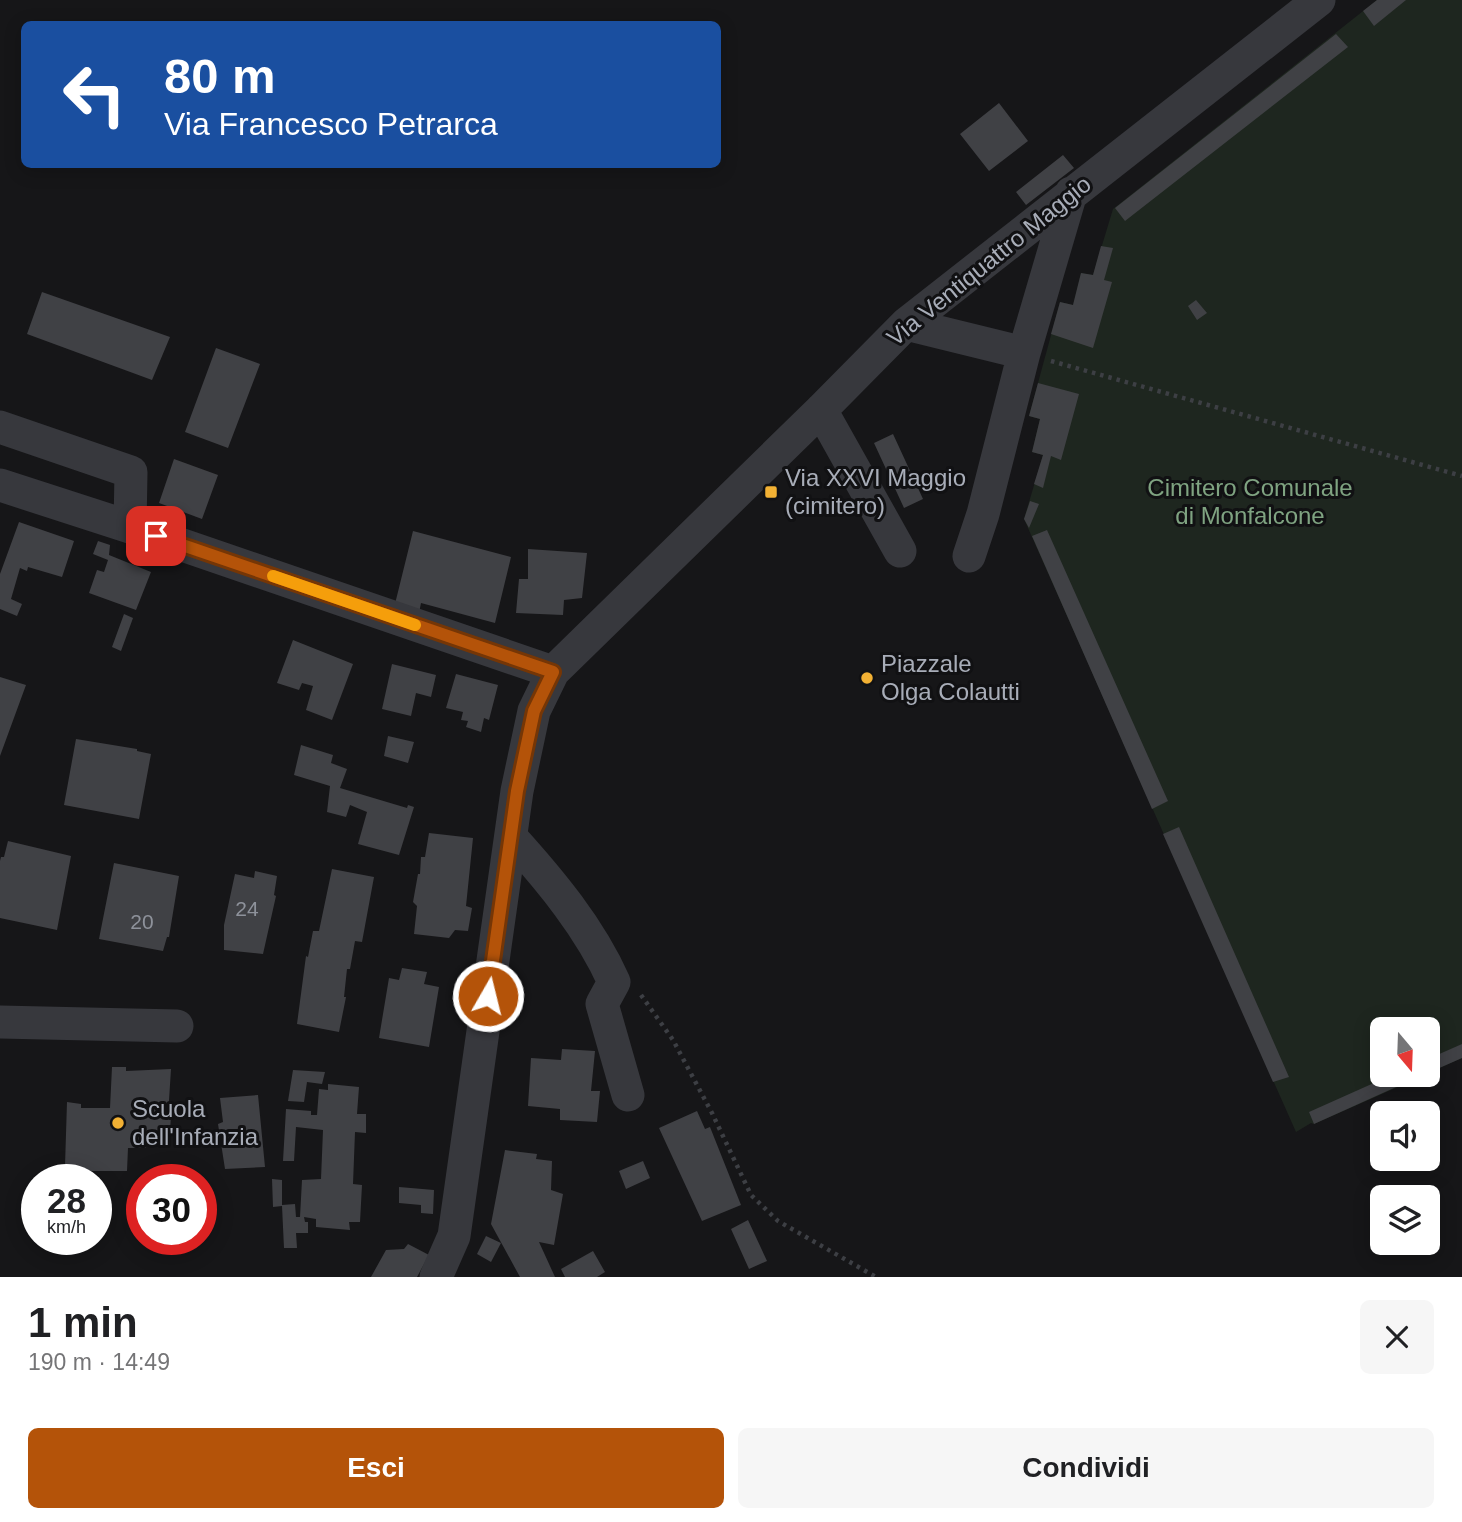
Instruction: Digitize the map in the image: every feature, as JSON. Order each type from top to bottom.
[{"type":"street","name":"Via Ventiquattro Maggio","points":[[436,1277],[454,1236],[511,837],[534,711],[553,672],[821,411],[906,324],[1320,0]]},
{"type":"street","points":[[969,556],[1071,193]]},
{"type":"street","points":[[906,324],[1024,353]]},
{"type":"street","points":[[821,411],[900,551]]},
{"type":"street","points":[[0,426],[131,472],[130,527]]},
{"type":"street","points":[[0,485],[553,672]]},
{"type":"street","points":[[511,837],[548,878],[605,961],[614,982],[602,1004],[628,1095]]},
{"type":"street","points":[[0,1022],[177,1026]]},
{"type":"path","points":[[1024,353],[1462,476]]},
{"type":"path","points":[[614,982],[634,985],[673,1040],[751,1195],[778,1220],[876,1277]]},
{"type":"green space","name":"Cimitero Comunale di Monfalcone","points":[[1377,0],[1462,0],[1462,1058],[1440,1068],[1440,1017],[1370,1017],[1370,1087],[1398,1087],[1311,1123],[1296,1132],[1024,519],[1043,455],[1032,452],[1040,419],[1029,416],[1060,302],[1073,305],[1081,273],[1093,275],[1113,209]]},
{"type":"building","points":[[1377,0],[1406,0],[1374,26],[1363,11]]},
{"type":"building","points":[[1336,34],[1348,47],[1125,221],[1115,208]]},
{"type":"building","points":[[999,103],[1028,141],[989,171],[960,134]]},
{"type":"building","points":[[1063,155],[1074,168],[1026,205],[1016,192]]},
{"type":"building","points":[[1101,246],[1113,248],[1104,280],[1112,282],[1093,348],[1051,334],[1060,302],[1073,305],[1081,273],[1093,275]]},
{"type":"building","points":[[42,292],[170,337],[152,380],[27,334]]},
{"type":"building","points":[[1196,300],[1207,313],[1197,320],[1188,306]]},
{"type":"building","points":[[216,348],[260,364],[228,448],[185,432]]},
{"type":"building","points":[[1038,383],[1079,394],[1061,460],[1051,456],[1043,488],[1034,484],[1043,455],[1032,452],[1040,419],[1029,416]]},
{"type":"building","points":[[893,434],[923,499],[904,508],[874,443]]},
{"type":"building","points":[[174,459],[218,475],[202,519],[159,503]]},
{"type":"building","points":[[1030,501],[1039,504],[1029,528],[1024,519]]},
{"type":"building","points":[[19,522],[74,541],[62,577],[28,567],[27,571],[20,568],[11,599],[22,604],[17,616],[0,609],[0,574]]},
{"type":"building","points":[[1047,530],[1168,801],[1152,809],[1032,536]]},
{"type":"building","points":[[413,531],[511,557],[495,623],[421,603],[418,618],[393,612]]},
{"type":"building","points":[[98,541],[110,545],[109,555],[151,572],[136,610],[89,593],[97,570],[104,572],[108,560],[93,554]]},
{"type":"building","points":[[528,549],[587,553],[582,598],[564,600],[563,615],[516,613],[519,579],[528,579]]},
{"type":"building","points":[[124,614],[133,618],[121,651],[112,647]]},
{"type":"building","points":[[293,640],[353,664],[332,720],[306,710],[313,686],[302,683],[299,690],[277,683]]},
{"type":"building","points":[[392,664],[436,675],[431,697],[416,693],[411,716],[382,709]]},
{"type":"building","points":[[456,674],[498,685],[489,720],[484,718],[481,732],[466,727],[468,721],[461,720],[463,712],[446,708]]},
{"type":"building","points":[[0,677],[26,685],[0,756]]},
{"type":"building","points":[[388,736],[414,742],[408,763],[384,756]]},
{"type":"building","points":[[76,739],[137,749],[151,754],[139,819],[64,805]]},
{"type":"building","points":[[301,745],[333,755],[331,763],[347,769],[340,788],[407,808],[408,805],[414,807],[399,855],[358,844],[367,812],[350,805],[346,817],[327,812],[330,786],[294,775]]},
{"type":"building","points":[[1179,827],[1289,1077],[1273,1082],[1163,834]]},
{"type":"building","points":[[429,833],[473,838],[466,906],[472,908],[468,931],[455,930],[449,938],[414,934],[417,906],[413,902],[421,857],[425,857]]},
{"type":"building","points":[[8,841],[71,856],[57,930],[0,918],[0,861],[1,857],[4,857]]},
{"type":"building","points":[[114,863],[179,876],[169,937],[163,951],[99,939]]},
{"type":"building","points":[[332,869],[374,877],[362,942],[355,941],[350,969],[347,969],[346,997],[339,1032],[297,1024],[306,956],[308,957],[313,931],[319,931]]},
{"type":"building","points":[[255,871],[277,876],[276,896],[263,954],[224,950],[224,925],[235,874],[254,878]]},
{"type":"building","points":[[402,968],[427,972],[424,984],[439,987],[429,1047],[379,1038],[389,978],[399,980]]},
{"type":"building","points":[[1462,1044],[1462,1058],[1440,1068],[1440,1054]]},
{"type":"building","points":[[562,1049],[595,1051],[591,1091],[600,1091],[597,1122],[560,1120],[560,1109],[528,1106],[531,1058],[561,1060]]},
{"type":"building","name":"Scuola dell'Infanzia","points":[[112,1067],[126,1067],[126,1071],[171,1069],[168,1116],[171,1116],[170,1131],[147,1130],[146,1148],[128,1148],[126,1171],[112,1171],[112,1164],[65,1164],[67,1102],[81,1104],[81,1108],[110,1108]]},
{"type":"building","points":[[293,1070],[325,1072],[322,1084],[307,1082],[304,1102],[288,1101]]},
{"type":"building","points":[[328,1084],[359,1087],[357,1114],[366,1114],[366,1133],[355,1132],[353,1184],[362,1185],[360,1222],[349,1222],[350,1230],[316,1227],[316,1219],[304,1217],[305,1222],[308,1222],[308,1233],[296,1233],[297,1248],[284,1248],[282,1206],[273,1207],[272,1179],[282,1180],[282,1205],[295,1204],[296,1217],[300,1217],[302,1180],[321,1179],[323,1130],[296,1127],[294,1161],[283,1161],[286,1109],[311,1111],[311,1115],[317,1115],[319,1089],[328,1090]]},
{"type":"building","points":[[1370,1085],[1370,1087],[1396,1087],[1314,1124],[1309,1112]]},
{"type":"building","points":[[258,1095],[265,1167],[225,1169],[218,1124],[223,1122],[220,1098]]},
{"type":"building","points":[[697,1111],[705,1129],[710,1127],[741,1205],[702,1221],[659,1128]]},
{"type":"building","points":[[505,1150],[537,1154],[536,1159],[552,1161],[551,1190],[563,1194],[554,1245],[539,1242],[555,1277],[520,1277],[491,1224]]},
{"type":"building","points":[[643,1161],[650,1178],[626,1189],[619,1171]]},
{"type":"building","points":[[399,1187],[434,1190],[433,1214],[421,1213],[421,1205],[399,1203]]},
{"type":"building","points":[[748,1220],[767,1261],[749,1269],[731,1229]]},
{"type":"building","points":[[486,1236],[501,1243],[491,1262],[477,1254]]},
{"type":"building","points":[[408,1244],[429,1255],[417,1277],[371,1277],[386,1250],[404,1249]]},
{"type":"building","points":[[593,1251],[605,1272],[597,1277],[565,1277],[561,1269]]},
{"type":"slow traffic","points":[[273,576],[415,625]]},
{"type":"place","name":"Via XXVI Maggio (cimitero)","points":[[771,492]]},
{"type":"place","name":"Piazzale Olga Colautti","points":[[867,678]]},
{"type":"place","name":"Scuola dell'Infanzia","points":[[118,1123]]},
{"type":"route","points":[[156,536],[553,672],[534,711],[517,791],[488,996]]}]
